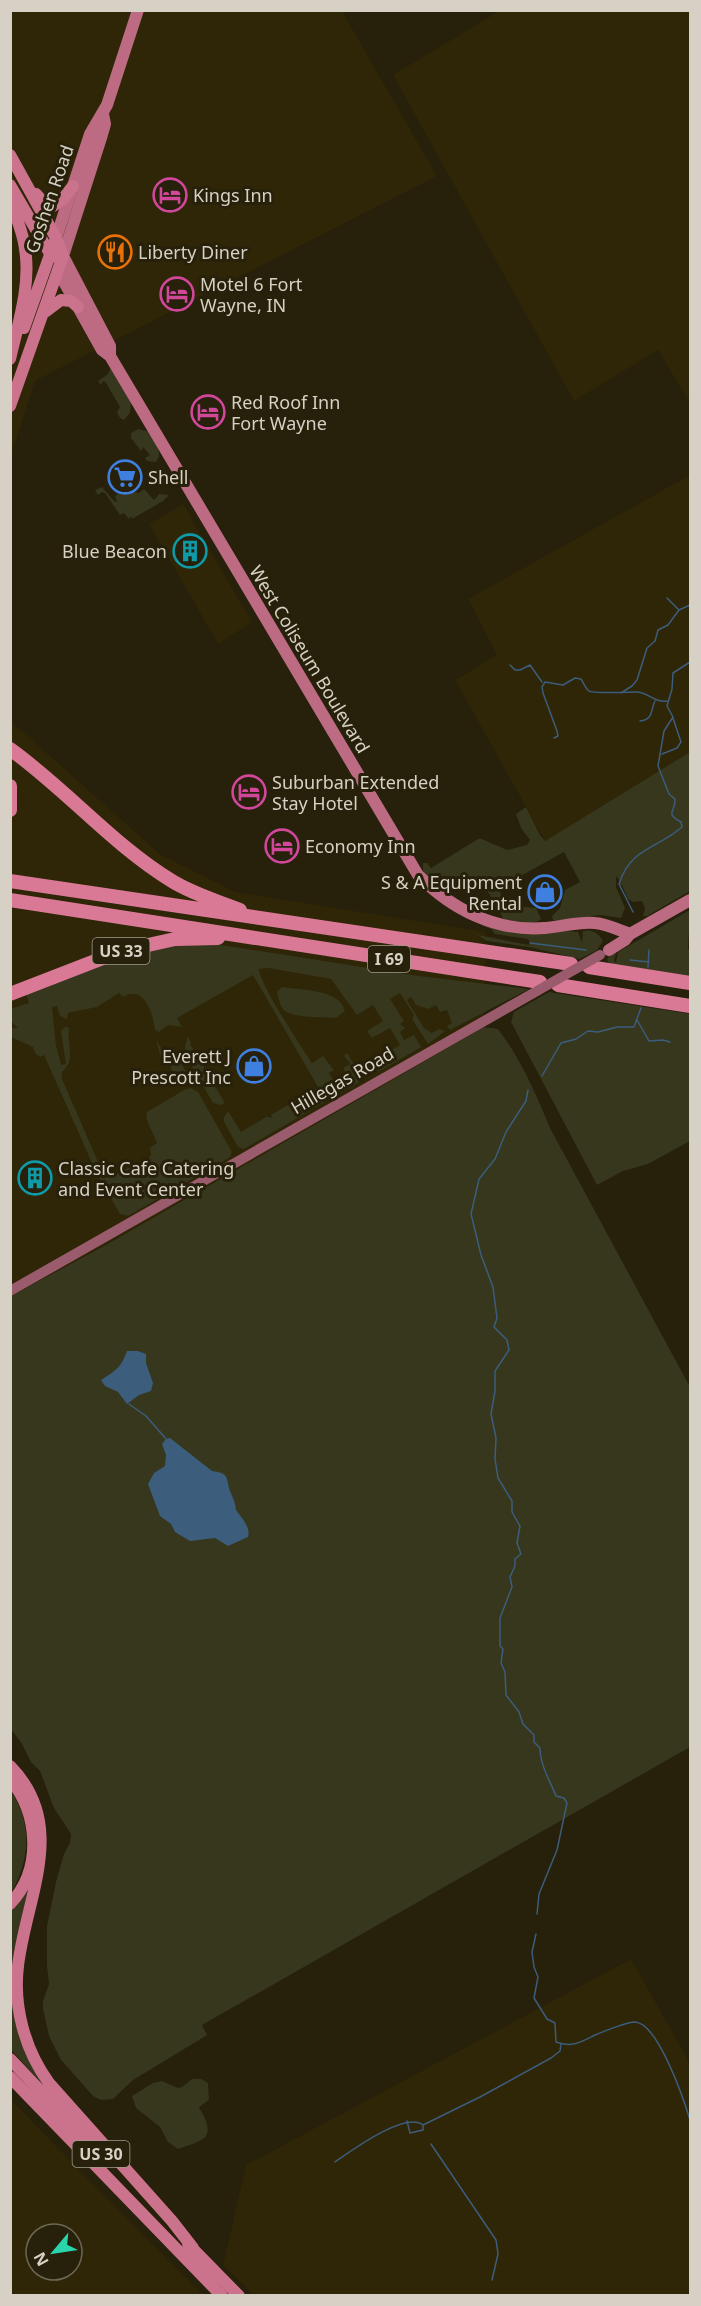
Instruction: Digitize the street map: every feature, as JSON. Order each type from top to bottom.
[{"type":"highway","name":"West Coliseum Boulevard","points":[[10,155],[56,238],[63,256]]},
{"type":"highway","points":[[25,183],[44,203],[53,206],[63,199],[73,186]]},
{"type":"highway","name":"West Coliseum Boulevard","points":[[10,185],[50,252],[57,271]]},
{"type":"highway","points":[[10,201],[20,226],[26,251],[25,288],[10,359]]},
{"type":"highway","name":"Goshen Road","points":[[10,367],[56,238]]},
{"type":"highway","points":[[10,406],[63,256]]},
{"type":"highway","points":[[42,315],[61,300],[71,301],[78,308]]},
{"type":"highway","points":[[10,750],[62,790],[142,860],[173,882],[202,896],[267,920]]},
{"type":"highway","points":[[10,786],[10,810]]},
{"type":"highway","name":"I 69","points":[[10,881],[572,964]]},
{"type":"highway","name":"I 69","points":[[10,900],[540,982]]},
{"type":"highway","name":"US 33","points":[[10,994],[121,951],[175,939],[238,935]]},
{"type":"highway","points":[[589,967],[690,983]]},
{"type":"highway","points":[[558,985],[690,1006]]},
{"type":"highway","points":[[10,1766],[24,1782],[33,1799],[42,1835],[40,1859],[18,1968],[18,2008],[29,2046],[40,2072],[172,2221],[193,2248]]},
{"type":"highway","points":[[10,1779],[26,1804],[32,1823],[33,1843],[31,1864],[26,1880],[10,1904]]},
{"type":"highway","name":"US 30","points":[[10,2059],[55,2108],[239,2295]]},
{"type":"highway","name":"US 30","points":[[10,2077],[222,2295]]},
{"type":"main road","name":"Goshen Road","points":[[56,238],[90,134],[103,114],[138,10]]},
{"type":"main road","name":"Goshen Road","points":[[63,256],[105,124],[103,114]]},
{"type":"main road","name":"West Coliseum Boulevard","points":[[63,256],[110,346],[110,356]]},
{"type":"main road","name":"West Coliseum Boulevard","points":[[57,271],[102,350],[110,356],[418,874],[432,889],[454,905],[496,923],[534,928],[595,922],[630,934]]},
{"type":"main road","name":"Hillegas Road","points":[[10,1291],[510,1006],[610,946],[626,940],[630,934],[690,900]]},
{"type":"main road","points":[[595,922],[605,929],[610,946]]},
{"type":"shaded area","points":[[501,10],[690,11],[690,403],[658,350],[574,401],[393,75]]},
{"type":"shaded area","points":[[11,11],[342,11],[437,176],[35,381],[11,456]]},
{"type":"shaded area","points":[[690,475],[690,752],[545,841],[455,680],[497,655],[468,599]]},
{"type":"shaded area","points":[[183,504],[252,622],[218,644],[149,524]]},
{"type":"shaded area","points":[[10,718],[161,855],[235,892],[486,932],[484,1027],[106,1245],[10,1296]]},
{"type":"shaded area","points":[[631,1959],[690,2063],[690,2295],[254,2295],[223,2265],[246,2165]]},
{"type":"shaded area","points":[[11,2099],[44,2134],[203,2295],[11,2295]]},
{"type":"green space","points":[[111,368],[131,403],[130,413],[124,420],[117,413],[120,407],[106,383],[103,381],[101,385],[98,381],[107,375]]},
{"type":"green space","points":[[138,429],[147,431],[155,442],[159,450],[156,462],[147,461],[145,458],[150,455],[143,447],[141,451],[131,438],[131,433]]},
{"type":"green space","points":[[102,487],[115,502],[117,501],[115,496],[125,490],[139,493],[144,489],[154,500],[159,494],[169,495],[163,501],[129,519],[124,513],[120,515],[105,493],[98,495],[95,490]]},
{"type":"green space","points":[[690,752],[690,891],[647,916],[643,916],[645,909],[642,901],[633,902],[628,899],[616,876],[616,887],[625,908],[621,918],[600,915],[553,920],[552,916],[560,908],[565,890],[580,882],[564,852],[499,888],[504,905],[536,908],[541,919],[534,924],[503,919],[488,892],[469,879],[456,877],[436,879],[426,876],[423,871],[423,863],[427,863],[431,868],[478,839],[507,850],[527,845],[530,840],[521,828],[516,814],[526,807],[545,841]]},
{"type":"green space","points":[[690,910],[688,948],[690,976],[606,963],[609,963],[607,960],[609,956],[616,953],[614,961],[616,962],[618,952]]},
{"type":"green space","points":[[483,923],[578,932],[582,943],[583,931],[592,931],[603,941],[597,950],[580,959],[529,947],[487,941],[478,935],[529,945],[530,943],[528,939],[495,934],[491,929],[483,926]]},
{"type":"green space","points":[[209,943],[419,976],[529,989],[450,1030],[447,1026],[452,1023],[447,1010],[440,1012],[436,1005],[428,1009],[416,1005],[411,997],[407,1000],[424,1028],[432,1033],[439,1029],[445,1031],[428,1044],[412,1019],[414,1015],[400,993],[390,999],[404,1021],[400,1024],[405,1028],[400,1032],[404,1040],[414,1035],[421,1047],[382,1070],[376,1071],[370,1068],[370,1063],[400,1045],[390,1028],[372,1038],[367,1031],[383,1021],[373,1005],[357,1015],[331,979],[269,968],[259,969],[273,1001],[312,1063],[323,1056],[334,1070],[329,1073],[333,1080],[340,1077],[341,1079],[346,1074],[343,1068],[351,1064],[344,1056],[347,1053],[361,1076],[359,1082],[244,1149],[238,1147],[224,1122],[228,1111],[241,1132],[268,1116],[272,1117],[271,1115],[318,1087],[253,975],[177,1018],[182,1027],[168,1025],[159,1032],[155,1030],[146,1002],[137,994],[123,997],[119,993],[97,1007],[68,1013],[67,1019],[60,1016],[57,1006],[52,1007],[56,1046],[61,1065],[66,1064],[61,1031],[66,1026],[69,1028],[70,1058],[62,1079],[102,1171],[107,1169],[110,1176],[147,1160],[151,1155],[150,1148],[157,1143],[146,1118],[147,1112],[191,1088],[198,1092],[232,1152],[230,1157],[128,1216],[120,1214],[97,1174],[44,1055],[40,1057],[35,1053],[33,1047],[11,1037],[11,1028],[18,1028],[11,1021],[10,1009],[29,1003],[26,994],[121,958],[168,945]]},
{"type":"green space","points":[[282,987],[319,992],[336,998],[345,1011],[336,1018],[290,1013],[283,1009],[279,1000],[277,992]]},
{"type":"green space","points":[[549,992],[690,1014],[690,1141],[648,1164],[623,1171],[597,1185],[511,1022],[514,1012]]},
{"type":"green space","points":[[484,1027],[498,1029],[521,1065],[550,1128],[690,1387],[690,1747],[202,2025],[207,2035],[133,2080],[113,2099],[101,2100],[93,2096],[61,2060],[49,2036],[43,2009],[43,2001],[49,1984],[47,1926],[56,1882],[71,1834],[54,1808],[40,1771],[31,1762],[11,1729],[11,1296],[106,1245]]},
{"type":"green space","points":[[188,1036],[190,1044],[225,1103],[221,1105],[213,1103],[186,1056],[185,1047]]},
{"type":"green space","points":[[156,1040],[163,1051],[177,1057],[185,1070],[184,1079],[174,1085],[172,1083],[176,1081],[167,1057],[161,1058]]},
{"type":"green space","points":[[10,1790],[23,1815],[26,1841],[22,1868],[11,1893]]},
{"type":"green space","points":[[29,1885],[18,1939],[14,1991],[23,2042],[33,2067],[49,2091],[11,2050],[10,1912],[20,1901]]},
{"type":"green space","points":[[192,2079],[201,2079],[208,2083],[209,2100],[199,2107],[205,2118],[208,2132],[201,2140],[178,2149],[168,2142],[160,2127],[136,2108],[132,2096],[153,2083],[162,2081],[178,2088]]},
{"type":"water","points":[[127,1351],[146,1354],[146,1363],[153,1383],[151,1391],[139,1395],[127,1404],[118,1392],[105,1386],[101,1380],[117,1368]]},
{"type":"water","points":[[170,1438],[212,1471],[226,1476],[236,1510],[247,1526],[248,1537],[228,1546],[215,1538],[190,1541],[175,1532],[171,1524],[160,1516],[148,1484],[154,1473],[165,1466],[166,1455],[162,1444]]},
{"type":"waterway","points":[[667,598],[679,610]]},
{"type":"waterway","points":[[621,693],[637,680],[647,648],[655,641],[658,630],[668,625],[679,610],[690,605]]},
{"type":"waterway","points":[[633,912],[619,884],[624,872],[638,856],[682,827],[681,822],[672,814],[675,799],[669,794],[658,766],[664,731],[673,717],[667,706],[672,689],[673,673],[690,662]]},
{"type":"waterway","points":[[510,665],[515,670],[530,665],[542,682]]},
{"type":"waterway","points":[[554,738],[558,736],[543,693],[542,687],[545,682],[563,685],[575,678],[581,679],[587,689],[592,692],[641,692],[658,700],[667,701]]},
{"type":"waterway","points":[[640,721],[650,716],[655,701]]},
{"type":"waterway","points":[[662,754],[677,748],[681,742],[673,718]]},
{"type":"waterway","points":[[530,943],[586,950]]},
{"type":"waterway","points":[[648,967],[649,950]]},
{"type":"waterway","points":[[630,960],[649,962]]},
{"type":"waterway","points":[[542,1076],[561,1043],[576,1039],[588,1031],[598,1032],[617,1027],[634,1027],[641,1008]]},
{"type":"waterway","points":[[637,1020],[649,1041],[670,1042]]},
{"type":"waterway","points":[[528,1090],[526,1101],[506,1132],[495,1159],[479,1179],[471,1214],[481,1255],[493,1287],[497,1318],[494,1327],[507,1340],[509,1350],[495,1371],[495,1391],[491,1414],[496,1438],[495,1459],[498,1478],[512,1501],[512,1512],[520,1526],[517,1543],[521,1554],[515,1559],[515,1566],[510,1577],[512,1587],[500,1618],[500,1646],[503,1649],[501,1663],[505,1672],[506,1695],[519,1712],[523,1724],[534,1735],[534,1742],[540,1748],[543,1767],[556,1796],[564,1798],[567,1803],[557,1850],[539,1894],[537,1914]]},
{"type":"waterway","points":[[129,1404],[146,1416],[167,1440]]},
{"type":"waterway","points":[[536,1934],[532,1952],[538,1977],[534,1998],[547,2019],[555,2023],[556,2042],[576,2043],[631,2022],[644,2026],[661,2048],[669,2064],[690,2120]]},
{"type":"waterway","points":[[407,2121],[410,2133],[423,2130],[423,2125],[551,2058],[560,2051],[561,2044]]},
{"type":"waterway","points":[[335,2162],[391,2128],[404,2123],[415,2122],[423,2125]]},
{"type":"waterway","points":[[431,2144],[496,2240],[498,2254],[492,2280]]},
{"type":"place","name":"Kings Inn","points":[[170,195]]},
{"type":"place","name":"Liberty Diner","points":[[115,252]]},
{"type":"place","name":"Motel 6 Fort Wayne, IN","points":[[177,294]]},
{"type":"place","name":"Red Roof Inn Fort Wayne","points":[[208,412]]},
{"type":"place","name":"Shell","points":[[125,477]]},
{"type":"place","name":"Blue Beacon","points":[[190,551]]},
{"type":"place","name":"Suburban Extended Stay Hotel","points":[[249,792]]},
{"type":"place","name":"Economy Inn","points":[[282,846]]},
{"type":"place","name":"S & A Equipment Rental","points":[[545,892]]},
{"type":"place","name":"Everett J Prescott Inc","points":[[254,1066]]},
{"type":"place","name":"Classic Cafe Catering and Event Center","points":[[35,1178]]}]
